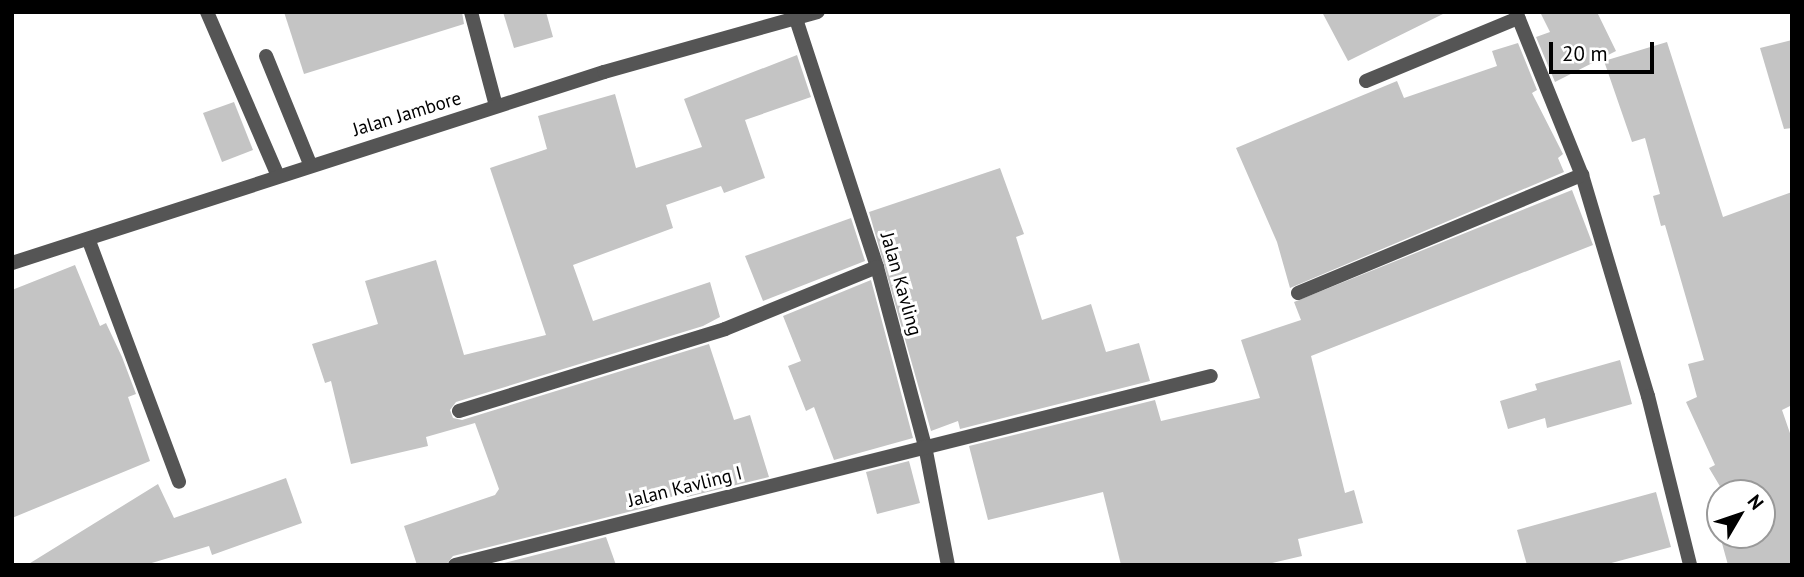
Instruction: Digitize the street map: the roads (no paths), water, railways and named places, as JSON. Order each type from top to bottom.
[{"type":"street","points":[[207,12],[277,174]]},
{"type":"street","points":[[471,12],[496,106]]},
{"type":"street","name":"Jalan Jambore","points":[[12,263],[89,241],[277,174],[496,106],[818,12]]},
{"type":"street","points":[[1366,81],[1517,15],[1583,175],[1648,396],[1690,565]]},
{"type":"street","name":"Jalan Kavling","points":[[796,19],[877,267],[925,446],[948,565]]},
{"type":"street","points":[[266,56],[310,164]]},
{"type":"street","points":[[1298,293],[1583,175]]},
{"type":"street","points":[[89,241],[179,482]]},
{"type":"street","points":[[459,411],[725,329],[877,267]]},
{"type":"street","name":"Jalan Kavling I","points":[[455,565],[1211,376]]}]
